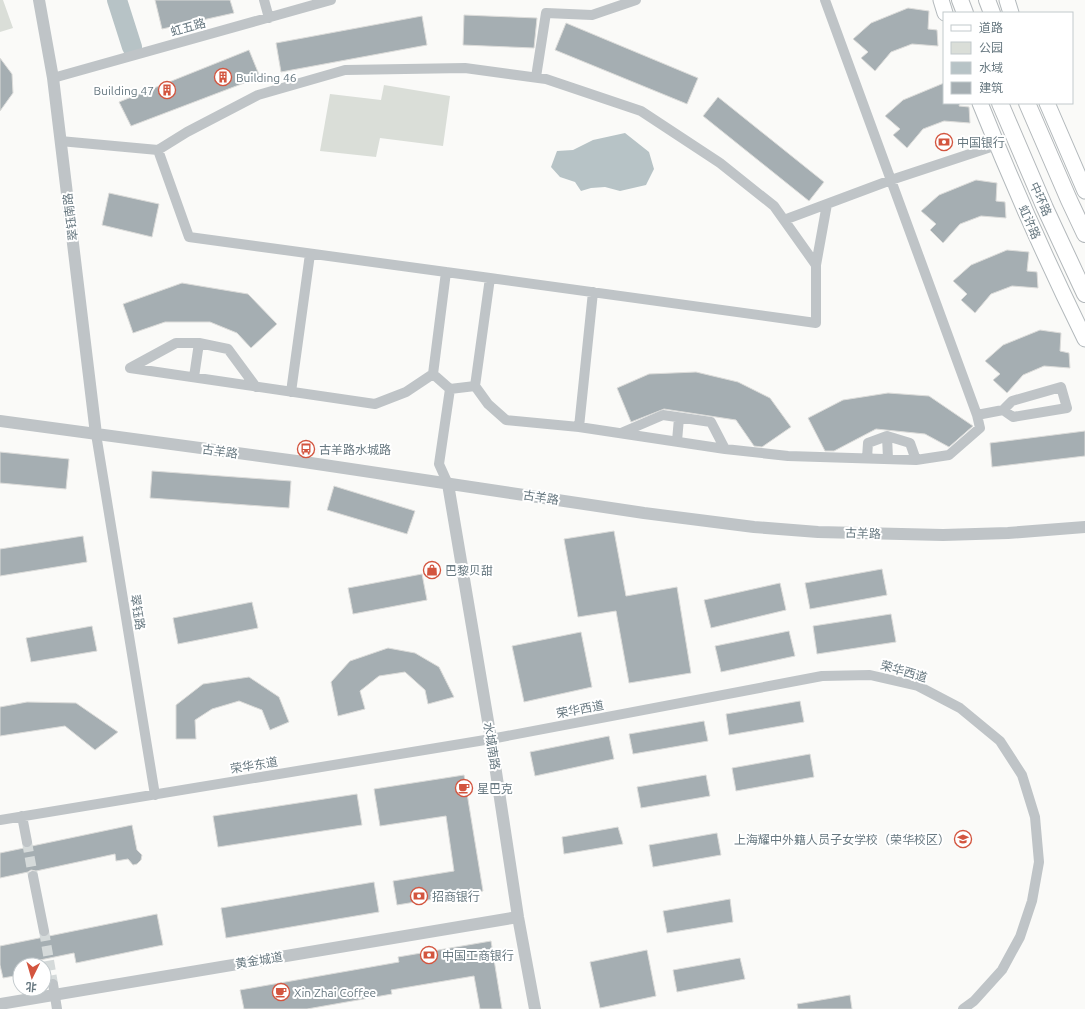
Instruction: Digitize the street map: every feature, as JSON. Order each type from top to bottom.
[{"type":"highway","points":[[960,0],[965,12]]},
{"type":"highway","points":[[987,0],[992,12]]},
{"type":"highway","name":"中环路","points":[[1000,104],[1045,208],[1085,294]]},
{"type":"highway","name":"中环路","points":[[1027,104],[1062,186],[1085,234]]},
{"type":"main road","points":[[941,0],[945,12]]},
{"type":"main road","points":[[1007,0],[1011,12]]},
{"type":"main road","name":"虹许路","points":[[980,104],[1053,273],[1085,339]]},
{"type":"main road","points":[[1047,104],[1085,191]]},
{"type":"street","name":"翠钰南路","points":[[39,0],[53,78],[96,434]]},
{"type":"street","points":[[264,0],[269,18]]},
{"type":"street","name":"虹五路","points":[[53,78],[331,0]]},
{"type":"street","points":[[536,77],[546,13],[592,15],[636,0]]},
{"type":"street","points":[[490,278],[475,386],[488,404],[506,420],[579,427],[725,449],[788,456],[916,460],[949,455],[980,428],[977,415],[825,0]]},
{"type":"street","points":[[60,141],[158,150],[187,132],[258,95],[345,70],[465,68],[536,77],[641,111],[720,163],[774,206],[816,265]]},
{"type":"street","points":[[784,220],[891,180],[997,145]]},
{"type":"street","points":[[158,150],[189,237],[816,323],[816,265],[827,204]]},
{"type":"street","points":[[291,392],[310,254]]},
{"type":"street","points":[[256,386],[228,349],[199,343],[176,343],[130,368],[375,404],[406,392],[433,374],[446,272]]},
{"type":"street","points":[[579,427],[593,292]]},
{"type":"street","points":[[194,377],[199,343]]},
{"type":"street","points":[[433,374],[450,389],[475,386]]},
{"type":"street","points":[[977,415],[1003,410],[1012,401],[1061,387],[1067,408],[1014,417],[1003,410]]},
{"type":"street","points":[[448,484],[439,464],[450,389]]},
{"type":"street","points":[[621,433],[663,415],[711,422],[725,449]]},
{"type":"street","points":[[677,441],[679,418]]},
{"type":"street","name":"古羊路","points":[[0,421],[297,461],[698,521],[754,527],[818,532],[944,535],[1008,533],[1085,527]]},
{"type":"street","name":"翠钰路","points":[[96,434],[155,795]]},
{"type":"street","points":[[867,458],[868,443],[887,436],[910,443],[916,460]]},
{"type":"street","points":[[887,436],[888,459]]},
{"type":"street","name":"水城南路","points":[[448,484],[491,739],[518,917],[535,1009]]},
{"type":"street","name":"荣华西道","points":[[491,739],[822,676],[870,675],[918,686],[960,708],[1000,741],[1022,774],[1035,817],[1040,862],[1032,901],[1020,937],[1002,970],[974,1001],[963,1009]]},
{"type":"street","name":"荣华东道","points":[[0,820],[491,739]]},
{"type":"street","points":[[22,816],[27,842]]},
{"type":"street","points":[[33,876],[44,931]]},
{"type":"street","name":"黄金城道","points":[[0,1004],[54,989],[518,917]]},
{"type":"street","points":[[54,989],[57,1009]]},
{"type":"green space","points":[[0,0],[3,0],[13,28],[0,32]]},
{"type":"green space","points":[[384,85],[450,96],[443,146],[380,138],[376,157],[320,151],[330,94],[381,100]]},
{"type":"water","points":[[625,133],[649,152],[654,169],[646,185],[620,191],[605,187],[591,188],[581,191],[575,182],[560,177],[551,167],[557,151],[573,150],[593,140]]},
{"type":"building","points":[[155,0],[230,0],[234,13],[162,29]]},
{"type":"building","points":[[908,8],[929,11],[928,29],[937,30],[938,46],[912,44],[891,52],[875,71],[861,58],[868,52],[853,39],[871,23]]},
{"type":"building","points":[[464,15],[537,18],[534,48],[463,45]]},
{"type":"building","points":[[422,16],[427,45],[281,72],[276,43]]},
{"type":"building","points":[[566,23],[698,78],[687,104],[555,50]]},
{"type":"building","points":[[249,50],[260,77],[131,126],[119,102]]},
{"type":"building","points":[[0,58],[12,74],[13,93],[0,111]]},
{"type":"building","points":[[943,83],[943,104],[960,104],[959,106],[969,107],[970,123],[944,121],[923,129],[907,148],[893,135],[900,129],[885,116],[903,100]]},
{"type":"building","points":[[718,97],[824,182],[809,201],[703,116]]},
{"type":"building","points":[[976,180],[997,183],[996,201],[1005,202],[1006,218],[981,216],[960,224],[943,243],[930,230],[936,224],[921,211],[939,195]]},
{"type":"building","points":[[109,193],[159,204],[152,237],[102,225]]},
{"type":"building","points":[[1007,250],[1029,252],[1027,271],[1037,272],[1038,288],[1012,286],[991,294],[975,313],[961,300],[967,294],[953,281],[971,265]]},
{"type":"building","points":[[182,283],[248,294],[277,324],[251,348],[237,333],[210,322],[165,322],[133,333],[123,304]]},
{"type":"building","points":[[1040,330],[1061,333],[1060,351],[1069,353],[1070,368],[1044,366],[1023,375],[1007,393],[993,380],[1000,374],[985,361],[1003,345]]},
{"type":"building","points":[[696,372],[738,382],[770,398],[791,427],[762,447],[754,446],[736,420],[664,409],[631,422],[617,388],[649,374]]},
{"type":"building","points":[[888,393],[929,396],[973,426],[949,447],[925,434],[876,429],[834,451],[825,451],[808,418],[843,400]]},
{"type":"building","points":[[1085,431],[1085,456],[992,467],[990,443]]},
{"type":"building","points":[[0,452],[69,459],[66,489],[0,483]]},
{"type":"building","points":[[152,471],[291,481],[289,508],[150,498]]},
{"type":"building","points":[[334,486],[415,511],[407,534],[327,510]]},
{"type":"building","points":[[614,531],[626,596],[677,587],[691,673],[629,683],[616,611],[578,617],[564,539]]},
{"type":"building","points":[[83,536],[87,562],[0,576],[0,549]]},
{"type":"building","points":[[882,569],[887,595],[810,609],[805,583]]},
{"type":"building","points":[[422,574],[427,600],[353,614],[348,588]]},
{"type":"building","points":[[780,583],[786,610],[711,628],[704,600]]},
{"type":"building","points":[[252,602],[258,628],[178,644],[173,618]]},
{"type":"building","points":[[891,614],[896,642],[817,654],[813,626]]},
{"type":"building","points":[[92,626],[97,651],[31,662],[26,638]]},
{"type":"building","points":[[789,631],[795,656],[721,672],[715,646]]},
{"type":"building","points":[[581,632],[592,687],[524,702],[512,646]]},
{"type":"building","points":[[388,648],[415,653],[439,667],[454,697],[428,704],[425,690],[405,672],[379,676],[360,691],[365,709],[338,716],[331,682],[350,661]]},
{"type":"building","points":[[249,677],[279,697],[289,722],[270,730],[262,710],[239,701],[212,709],[195,720],[196,739],[176,739],[176,705],[203,684]]},
{"type":"building","points":[[800,701],[804,722],[729,735],[726,714]]},
{"type":"building","points":[[27,702],[76,703],[118,732],[95,750],[65,726],[0,736],[0,707]]},
{"type":"building","points":[[704,721],[708,741],[633,754],[629,734]]},
{"type":"building","points":[[609,736],[614,759],[535,776],[530,752]]},
{"type":"building","points":[[810,754],[814,777],[736,791],[732,768]]},
{"type":"building","points":[[464,775],[483,891],[397,905],[393,881],[454,871],[446,816],[380,826],[374,789]]},
{"type":"building","points":[[706,775],[710,796],[641,808],[637,787]]},
{"type":"building","points":[[357,794],[362,825],[218,847],[213,816]]},
{"type":"building","points":[[132,825],[137,850],[142,855],[141,860],[137,864],[133,865],[128,859],[116,861],[115,854],[36,871],[31,870],[0,878],[0,853]]},
{"type":"building","points":[[618,827],[623,844],[564,854],[562,837]]},
{"type":"building","points":[[717,833],[721,855],[653,867],[649,845]]},
{"type":"building","points":[[374,882],[379,912],[226,938],[221,908]]},
{"type":"building","points":[[730,899],[733,922],[667,933],[663,911]]},
{"type":"building","points":[[157,914],[163,945],[76,963],[74,953],[52,958],[12,957],[12,976],[3,978],[0,965],[0,946]]},
{"type":"building","points":[[491,941],[502,1009],[480,1009],[474,976],[391,990],[392,994],[307,1009],[244,1009],[240,990],[399,962],[398,957]]},
{"type":"building","points":[[647,950],[656,996],[600,1008],[590,962]]},
{"type":"building","points":[[740,958],[745,979],[677,992],[673,970]]},
{"type":"building","points":[[850,995],[852,1009],[798,1009],[797,1004]]},
{"type":"waterway","points":[[117,0],[132,47]]},
{"type":"tunnel","points":[[27,842],[33,876]]},
{"type":"tunnel","points":[[44,931],[53,984]]},
{"type":"place","name":"Building 46","points":[[223,77]]},
{"type":"place","name":"Building 47","points":[[167,90]]},
{"type":"place","name":"中国银行","points":[[944,142]]},
{"type":"place","name":"古羊路水城路","points":[[306,449]]},
{"type":"place","name":"巴黎贝甜","points":[[432,570]]},
{"type":"place","name":"星巴克","points":[[464,788]]},
{"type":"place","name":"上海耀中外籍人员子女学校（荣华校区）","points":[[963,839]]},
{"type":"place","name":"招商银行","points":[[419,896]]},
{"type":"place","name":"中国工商银行","points":[[429,955]]},
{"type":"place","name":"Xin Zhai Coffee","points":[[281,992]]}]
